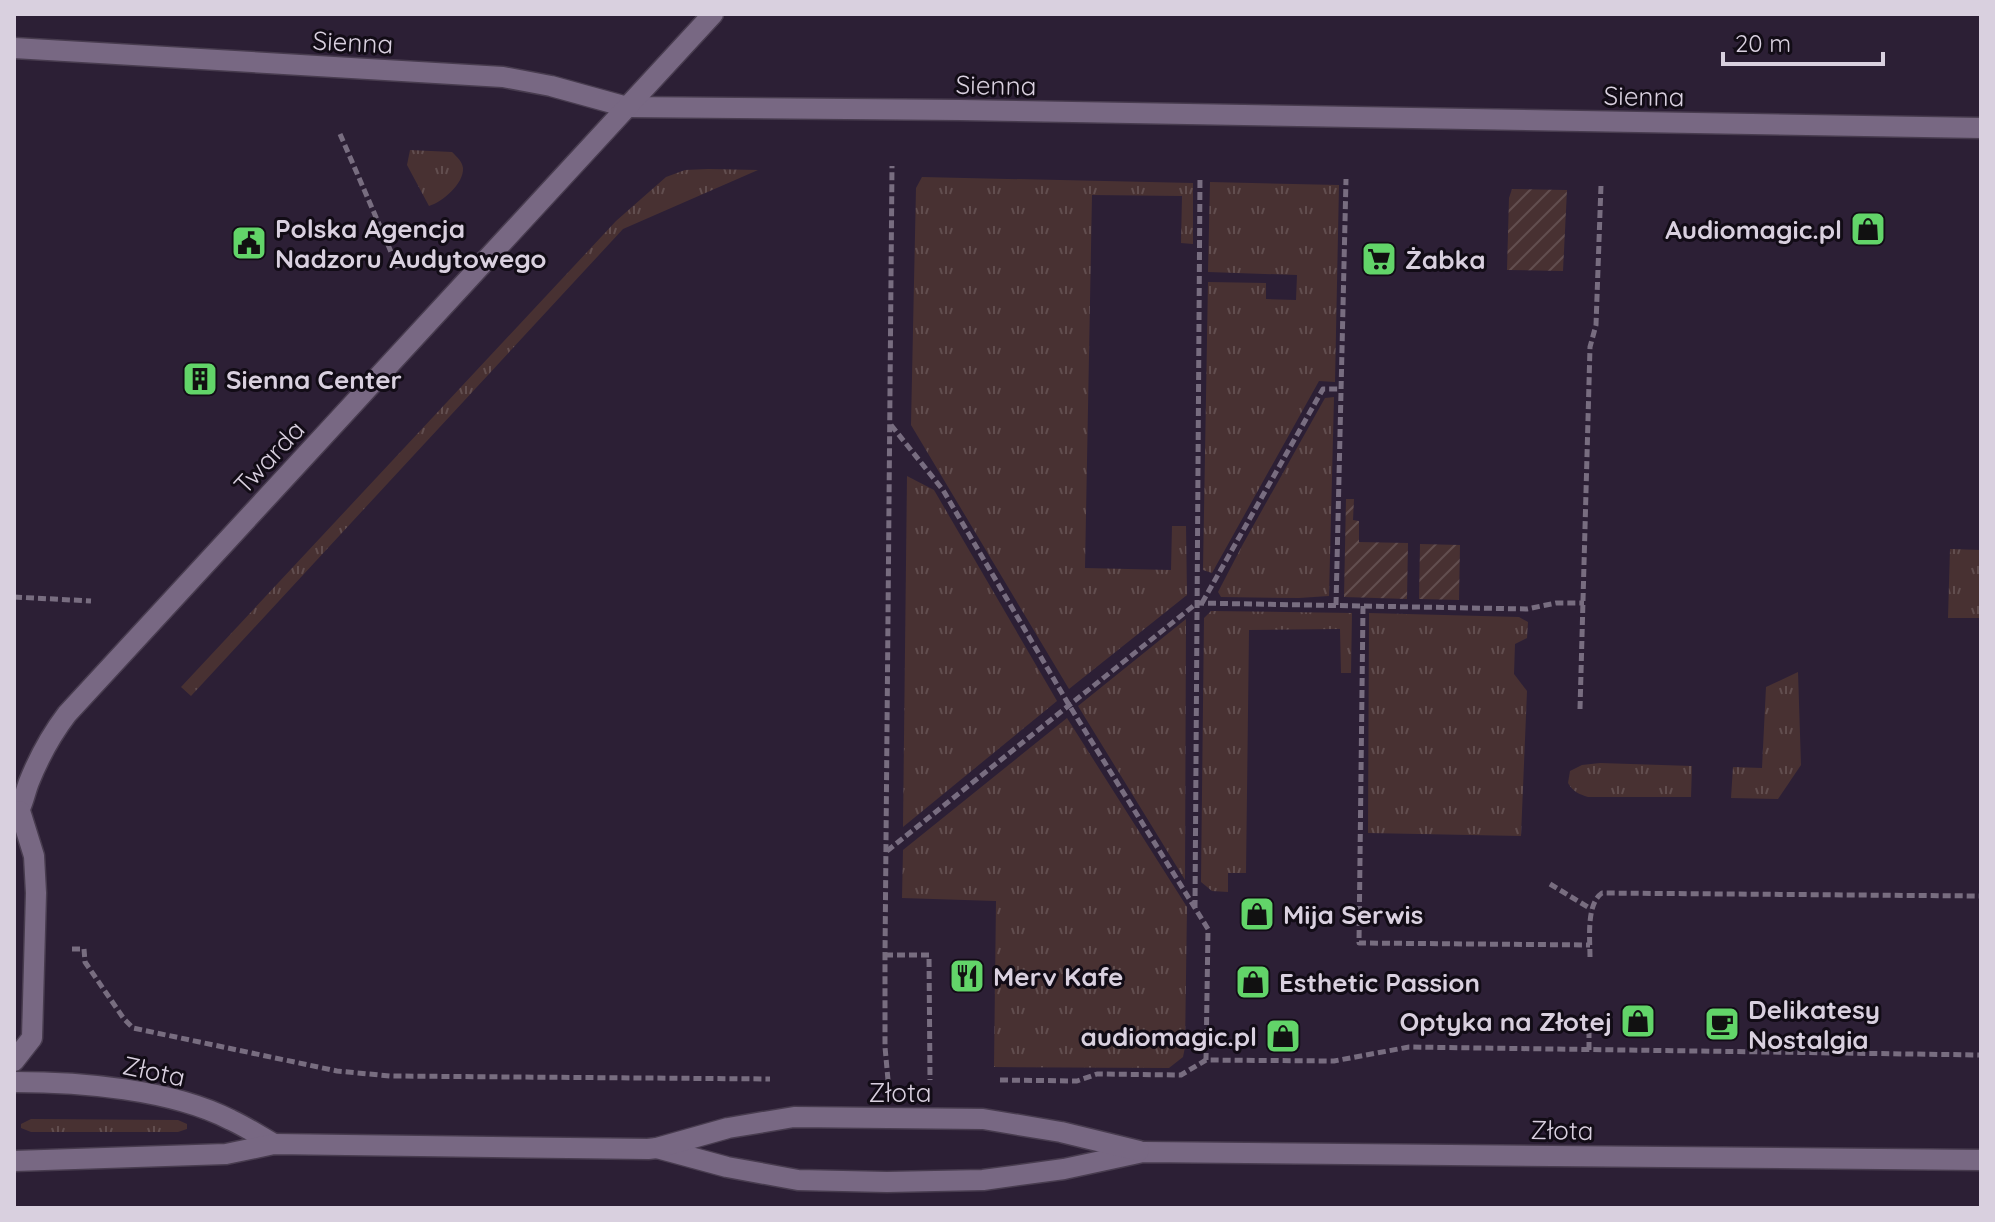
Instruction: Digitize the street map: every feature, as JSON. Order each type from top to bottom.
[{"type":"street","name":"Twarda","points":[[14,1061],[32,1038],[36,893],[34,856],[17,814],[45,746],[67,714],[713,14]]},
{"type":"street","name":"Sienna","points":[[14,48],[503,77],[551,86],[627,107],[1981,128]]},
{"type":"street","name":"Złota","points":[[14,1082],[75,1083],[182,1101],[229,1118],[274,1144]]},
{"type":"street","name":"Złota","points":[[657,1148],[728,1128],[794,1117],[983,1119],[1061,1132],[1143,1152]]},
{"type":"street","name":"Złota","points":[[14,1161],[226,1154],[274,1144],[657,1148],[727,1167],[798,1180],[887,1182],[983,1180],[1064,1169],[1143,1152],[1981,1160]]},
{"type":"path","points":[[340,134],[398,268]]},
{"type":"path","points":[[892,166],[885,1047],[888,1080],[902,1080]]},
{"type":"path","points":[[1195,908],[1200,603],[1200,176]]},
{"type":"path","points":[[1336,605],[1346,179]]},
{"type":"path","points":[[1580,709],[1590,347],[1596,325],[1601,185]]},
{"type":"path","points":[[886,852],[1200,603],[1323,389],[1341,389]]},
{"type":"path","points":[[890,424],[943,490],[1069,705],[1208,929],[1206,1060]]},
{"type":"path","points":[[14,597],[91,601]]},
{"type":"path","points":[[1200,603],[1527,609],[1556,603],[1584,603]]},
{"type":"path","points":[[1363,606],[1359,943],[1590,945]]},
{"type":"path","points":[[1550,884],[1591,909]]},
{"type":"path","points":[[1590,957],[1591,909],[1596,896],[1602,893],[1981,896]]},
{"type":"path","points":[[59,948],[84,949],[85,962],[133,1028],[337,1071],[390,1076],[779,1079]]},
{"type":"path","points":[[885,955],[929,955],[930,1080]]},
{"type":"path","points":[[1589,1033],[1589,1050]]},
{"type":"path","points":[[989,1080],[1077,1081],[1097,1074],[1181,1075],[1206,1060],[1334,1061],[1409,1047],[1981,1055]]},
{"type":"path","points":[[916,1080],[944,1080]]},
{"type":"green space","points":[[410,150],[452,152],[459,159],[462,166],[460,180],[440,201],[429,206],[407,165]]},
{"type":"green space","points":[[685,170],[758,170],[623,229],[191,696],[181,687],[616,221],[666,177]]},
{"type":"green space","points":[[922,177],[1193,183],[1193,244],[1181,243],[1182,196],[1092,195],[1085,568],[1171,570],[1172,526],[1186,526],[1187,595],[1069,689],[911,425],[916,188]]},
{"type":"green space","points":[[1210,182],[1339,185],[1335,382],[1319,381],[1212,573],[1203,570],[1208,282],[1266,283],[1266,299],[1296,300],[1297,275],[1208,272]]},
{"type":"green space","points":[[1512,189],[1567,190],[1563,271],[1507,270],[1509,198]]},
{"type":"green space","points":[[1334,397],[1329,596],[1221,597],[1218,592],[1243,544],[1325,398]]},
{"type":"green space","points":[[907,476],[934,490],[1057,701],[903,827]]},
{"type":"green space","points":[[1346,499],[1354,499],[1353,520],[1359,521],[1359,542],[1408,543],[1407,599],[1344,597]]},
{"type":"green space","points":[[1420,544],[1460,545],[1459,600],[1419,599]]},
{"type":"green space","points":[[1950,549],[1981,550],[1981,618],[1948,618]]},
{"type":"green space","points":[[1211,611],[1352,613],[1351,673],[1341,673],[1340,629],[1249,630],[1246,873],[1228,873],[1228,892],[1212,891],[1201,882],[1204,618]]},
{"type":"green space","points":[[1369,613],[1519,617],[1528,622],[1527,638],[1515,644],[1514,674],[1527,691],[1521,836],[1368,833]]},
{"type":"green space","points":[[1186,619],[1185,879],[1185,880],[1078,706]]},
{"type":"green space","points":[[1798,672],[1801,765],[1778,799],[1731,798],[1733,767],[1762,768],[1766,687]]},
{"type":"green space","points":[[1067,718],[1187,907],[1185,1047],[1183,1057],[1169,1068],[994,1067],[996,901],[902,898],[903,850]]},
{"type":"green space","points":[[1582,765],[1692,766],[1691,797],[1588,797],[1572,789],[1568,783],[1570,771]]},
{"type":"green space","points":[[31,1119],[178,1120],[187,1124],[187,1129],[178,1132],[31,1132],[21,1128],[21,1124]]},
{"type":"place","name":"Audiomagic.pl","points":[[1868,229]]},
{"type":"place","name":"Polska Agencja Nadzoru Audytowego","points":[[249,243]]},
{"type":"place","name":"Żabka","points":[[1379,259]]},
{"type":"place","name":"Sienna Center","points":[[200,379]]},
{"type":"place","name":"Mija Serwis","points":[[1257,914]]},
{"type":"place","name":"Merv Kafe","points":[[967,976]]},
{"type":"place","name":"Esthetic Passion","points":[[1253,982]]},
{"type":"place","name":"Optyka na Złotej","points":[[1638,1021]]},
{"type":"place","name":"Delikatesy Nostalgia","points":[[1722,1024]]},
{"type":"place","name":"audiomagic.pl","points":[[1283,1036]]}]
